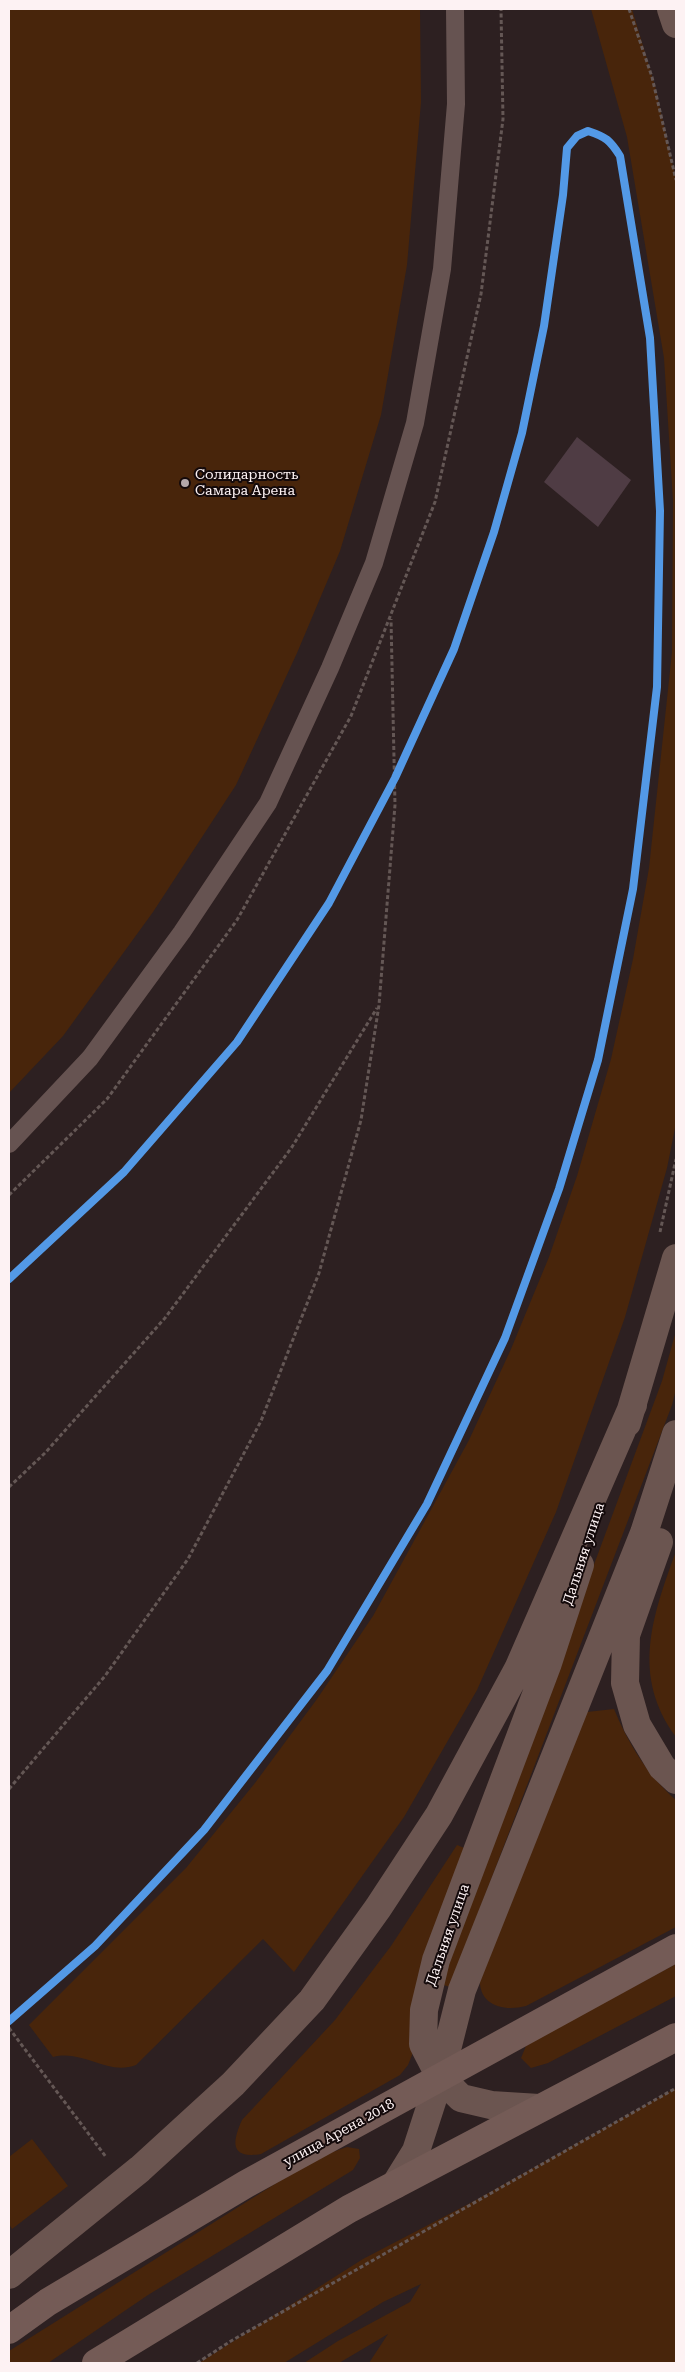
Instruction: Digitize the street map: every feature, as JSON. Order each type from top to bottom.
[{"type":"main road","points":[[671,9],[676,24]]},
{"type":"main road","name":"Дальняя улица","points":[[539,2108],[490,2105],[461,2098],[440,2077],[423,2044],[424,2010],[436,1960],[548,1663],[633,1405],[667,1250]]},
{"type":"main road","points":[[9,2275],[140,2169],[233,2084],[312,2000],[378,1908],[439,1815],[518,1669],[633,1405]]},
{"type":"main road","points":[[395,2185],[416,2150],[440,2077],[462,1990],[644,1533],[676,1434]]},
{"type":"main road","points":[[676,1493],[626,1636],[625,1683],[637,1725],[662,1767],[676,1780]]},
{"type":"main road","name":"улица Арена 2018","points":[[9,2330],[48,2302],[246,2184],[676,1948]]},
{"type":"main road","points":[[96,2363],[349,2209],[676,2037]]},
{"type":"lane","points":[[9,1144],[90,1058],[182,932],[268,802],[330,668],[374,563],[415,422],[442,269],[456,104],[455,9]]},
{"type":"path","points":[[629,9],[652,77],[676,180]]},
{"type":"path","points":[[9,1789],[105,1676],[188,1559],[261,1421],[319,1273],[361,1120],[379,1005],[395,778],[390,616]]},
{"type":"path","points":[[386,795],[402,763]]},
{"type":"path","points":[[9,1487],[45,1453],[165,1318],[292,1147],[379,1005]]},
{"type":"path","points":[[667,1250],[676,1159]]},
{"type":"path","points":[[9,2028],[110,2163]]},
{"type":"path","points":[[196,2363],[248,2331],[676,2088]]},
{"type":"shaded area","name":"Солидарность Самара Арена","points":[[9,9],[420,9],[421,102],[407,265],[381,415],[340,551],[297,653],[236,785],[153,912],[63,1036],[9,1093]]},
{"type":"shaded area","points":[[591,9],[632,9],[655,86],[676,180],[676,1123],[667,1168],[625,1317],[556,1512],[477,1690],[404,1817],[294,1972],[263,1939],[136,2065],[115,2067],[75,2056],[53,2057],[29,2025],[186,1868],[255,1783],[317,1699],[373,1616],[469,1440],[511,1349],[549,1257],[577,1176],[611,1059],[633,959],[649,868],[672,652],[673,501],[664,358],[627,137]]},
{"type":"shaded area","points":[[676,1331],[676,1389],[672,1405],[450,1987],[431,1981],[549,1686],[662,1381]]},
{"type":"shaded area","points":[[676,1551],[676,1737],[662,1714],[654,1691],[650,1669],[650,1646],[660,1599]]},
{"type":"shaded area","points":[[614,1709],[626,1734],[648,1770],[676,1800],[676,1927],[526,2006],[517,2008],[501,2007],[483,1995],[480,1987],[480,1978],[587,1712]]},
{"type":"shaded area","points":[[457,1845],[469,1850],[413,2020],[412,2055],[408,2065],[400,2075],[261,2154],[251,2155],[239,2151],[235,2142],[242,2120],[335,2020],[391,1946]]},
{"type":"shaded area","points":[[676,1964],[676,1996],[548,2063],[531,2068],[521,2058],[526,2046],[547,2033]]},
{"type":"shaded area","points":[[676,2088],[676,2363],[369,2363],[388,2334],[339,2363],[304,2363],[338,2341],[410,2302],[421,2284],[383,2302],[284,2363],[199,2363],[363,2259],[476,2200]]},
{"type":"shaded area","points":[[32,2139],[68,2186],[12,2229],[9,2224],[9,2157]]},
{"type":"shaded area","points":[[347,2147],[359,2149],[360,2158],[353,2170],[148,2295],[48,2363],[9,2363],[9,2351],[318,2157]]},
{"type":"building","points":[[577,437],[631,480],[598,527],[544,482]]},
{"type":"cycle path","points":[[9,1279],[124,1172],[237,1042],[329,903],[395,778],[454,649],[494,532],[522,433],[544,326],[563,195],[567,148],[577,136],[588,131],[603,137],[620,156],[650,338],[660,511],[657,687],[633,889],[598,1060],[559,1189],[505,1338],[427,1504],[327,1671],[204,1830],[95,1946],[9,2021]]},
{"type":"place","name":"Солидарность Самара Арена","points":[[185,483]]}]
